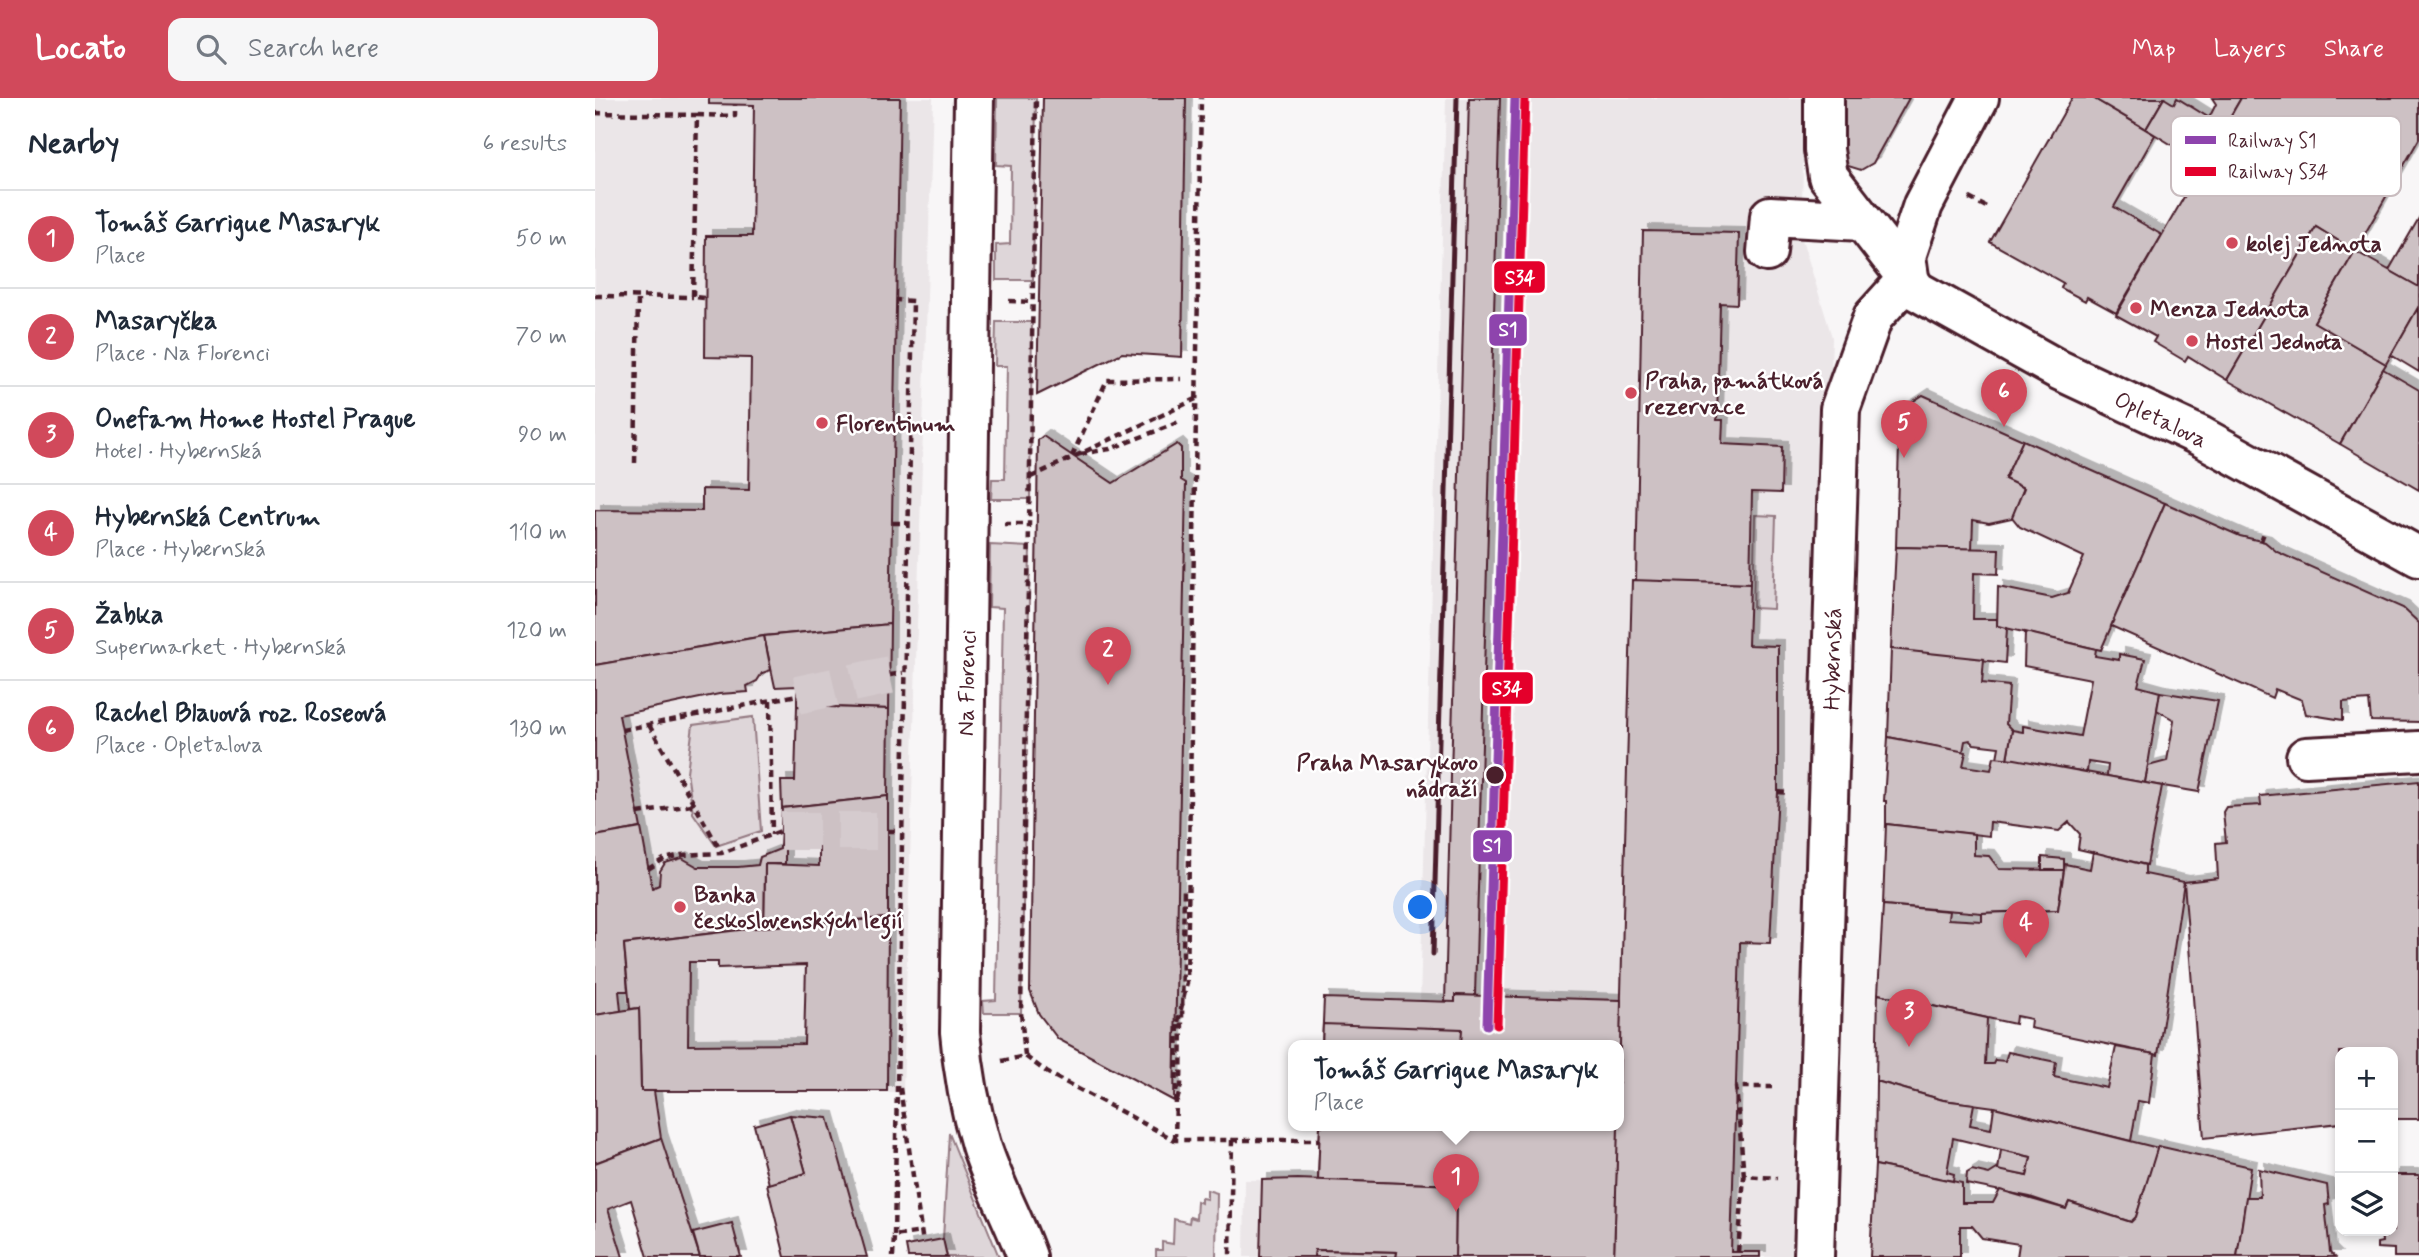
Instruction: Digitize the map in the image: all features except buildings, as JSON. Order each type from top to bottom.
[{"type":"street","name":"Na Florenci","points":[[974,98],[960,1032],[963,1067],[981,1146],[1016,1222],[1027,1257]]},
{"type":"street","name":"Opletalova","points":[[1825,98],[1824,150],[1828,176],[1909,277],[1917,291],[2059,370],[2200,436],[2419,558]]},
{"type":"street","points":[[1909,277],[1906,256],[1923,205],[1979,98]]},
{"type":"street","points":[[1767,252],[1770,216],[1862,221]]},
{"type":"street","name":"Hybernská","points":[[1814,1257],[1838,433],[1845,389],[1873,317],[1909,277]]},
{"type":"street","points":[[2306,757],[2419,751]]},
{"type":"path","points":[[1035,98],[1021,1013],[1025,1056],[1048,1073],[1175,1140],[1320,1140]]},
{"type":"path","points":[[1175,1140],[1178,1022],[1187,983],[1201,98]]},
{"type":"path","points":[[595,113],[735,116],[735,104]]},
{"type":"path","points":[[693,297],[697,115]]},
{"type":"path","points":[[595,296],[705,298]]},
{"type":"path","points":[[635,463],[638,297]]},
{"type":"path","points":[[893,1257],[903,673],[913,301],[896,300]]},
{"type":"path","points":[[1072,456],[1107,380],[1182,379]]},
{"type":"path","points":[[1031,477],[1196,399]]},
{"type":"path","points":[[1072,456],[1110,449],[1182,421]]},
{"type":"path","points":[[893,523],[907,523]]},
{"type":"path","points":[[2261,541],[2265,530]]},
{"type":"path","points":[[890,675],[903,673]]},
{"type":"path","points":[[622,730],[797,695]]},
{"type":"path","points":[[770,700],[772,835]]},
{"type":"path","points":[[649,725],[692,805],[722,853]]},
{"type":"path","points":[[1778,792],[1789,793]]},
{"type":"path","points":[[638,813],[692,805]]},
{"type":"path","points":[[648,869],[664,859],[681,855],[722,853],[781,831]]},
{"type":"path","points":[[888,831],[900,831]]},
{"type":"path","points":[[1177,1101],[1181,1086],[1184,888]]},
{"type":"path","points":[[998,1062],[1025,1056]]},
{"type":"path","points":[[898,1077],[923,1243]]},
{"type":"path","points":[[1738,1252],[1744,1176],[1736,1087],[1772,1087]]},
{"type":"path","points":[[1230,1257],[1232,1140]]},
{"type":"path","points":[[1744,1176],[1777,1178]]},
{"type":"path","points":[[894,1236],[922,1232]]},
{"type":"shaded area","points":[[595,98],[933,98],[903,1092],[641,1091],[595,1015]]},
{"type":"shaded area","points":[[997,98],[1036,98],[1033,280],[996,280],[996,245],[1010,244],[1011,166],[996,165]]},
{"type":"shaded area","points":[[1446,98],[1805,98],[1801,236],[1832,337],[1804,1257],[1244,1257],[1245,1180],[1318,1180],[1591,1131],[1624,1131],[1624,1040],[1322,1040],[1324,998],[1420,1001]]},
{"type":"shaded area","points":[[996,322],[1032,322],[1030,499],[991,499],[992,479],[1005,479],[1007,366],[995,366]]},
{"type":"shaded area","points":[[1755,515],[1776,516],[1773,609],[1753,608]]},
{"type":"shaded area","points":[[990,545],[1030,547],[1021,1013],[984,1013],[983,1001],[996,1000],[1003,608],[989,607]]},
{"type":"shaded area","points":[[753,717],[761,831],[716,846],[693,813],[687,772],[693,725]]},
{"type":"shaded area","points":[[949,1133],[999,1257],[947,1257],[943,1239]]},
{"type":"shaded area","points":[[1207,1190],[1217,1193],[1216,1257],[1156,1257],[1156,1250],[1162,1250],[1162,1242],[1173,1244],[1174,1219],[1189,1223],[1190,1217],[1196,1219],[1197,1201],[1201,1203],[1201,1198],[1207,1199]]},
{"type":"tunnel","points":[[797,695],[890,675]]},
{"type":"tunnel","points":[[781,831],[888,831]]},
{"type":"railway","points":[[1433,954],[1457,98]]},
{"type":"rail line","name":"S1","points":[[1487,1025],[1515,98]]},
{"type":"rail line","name":"S34","points":[[1497,1025],[1525,98]]},
{"type":"place","name":"kolej Jednota","points":[[2232,243]]},
{"type":"place","name":"Menza Jednota","points":[[2136,308]]},
{"type":"place","name":"Hostel Jednota","points":[[2192,341]]},
{"type":"place","name":"Praha, památková rezervace","points":[[1631,393]]},
{"type":"place","name":"Florentinum","points":[[822,423]]},
{"type":"place","name":"Rachel Blauová roz. Roseová","points":[[2004,427]]},
{"type":"place","name":"Žabka","points":[[1904,458]]},
{"type":"place","name":"Masaryčka","points":[[1108,685]]},
{"type":"place","name":"Praha Masarykovo nádraží","points":[[1495,775]]},
{"type":"place","name":"Banka československých legií","points":[[680,907]]},
{"type":"place","name":"Hybernská Centrum","points":[[2026,958]]},
{"type":"place","name":"Onefam Home Hostel Prague","points":[[1909,1047]]},
{"type":"place","name":"Tomáš Garrigue Masaryk","points":[[1456,1212]]}]
